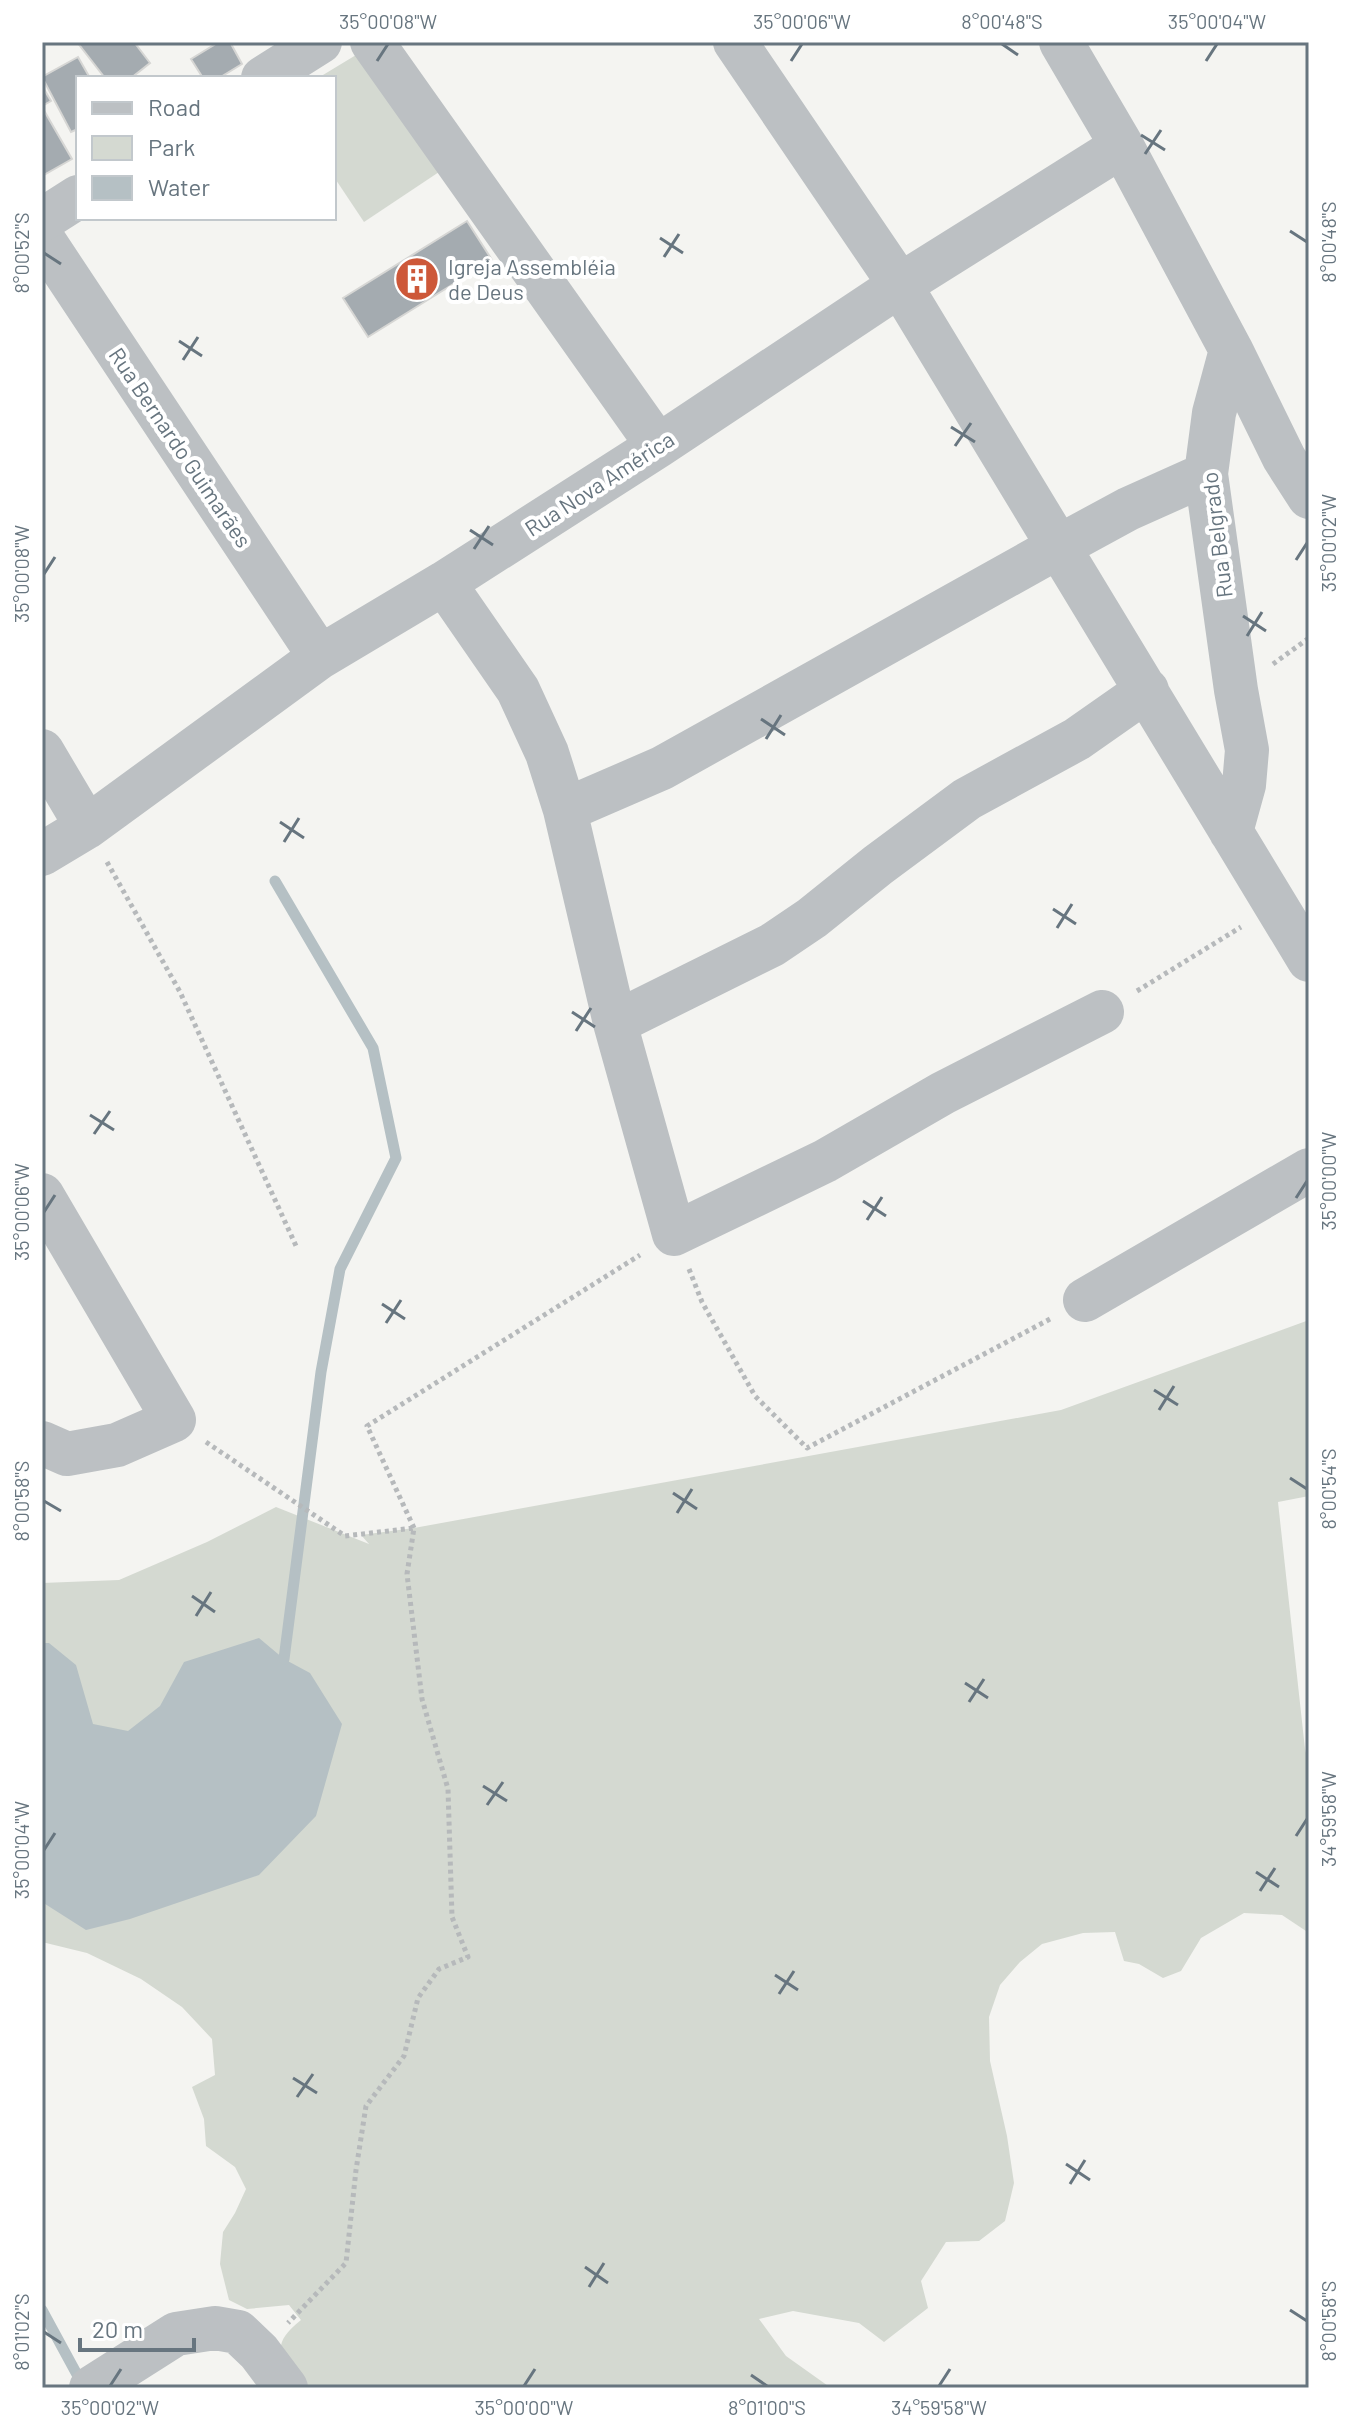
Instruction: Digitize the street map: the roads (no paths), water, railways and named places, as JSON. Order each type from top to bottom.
[{"type":"street","points":[[266,76],[320,42]]},
{"type":"street","points":[[372,42],[658,446]]},
{"type":"street","points":[[735,42],[900,285],[1309,960]]},
{"type":"street","points":[[1061,42],[1122,146],[1231,350],[1284,458],[1309,497]]},
{"type":"street","name":"Rua Nova América","points":[[42,854],[87,827],[320,657],[444,583],[900,285],[1122,146]]},
{"type":"street","points":[[42,220],[76,198]]},
{"type":"street","name":"Rua Bernardo Guimarães","points":[[42,238],[320,657]]},
{"type":"street","name":"Rua Belgrado","points":[[1231,350],[1214,413],[1206,474],[1247,750],[1244,785],[1231,832]]},
{"type":"street","points":[[565,810],[662,768],[1128,509],[1206,474]]},
{"type":"street","points":[[444,583],[518,690],[547,753],[565,810],[615,1023],[674,1234],[825,1161],[943,1093],[1102,1012]]},
{"type":"street","points":[[615,1023],[772,945],[967,799],[1077,739],[1147,690]]},
{"type":"street","points":[[42,751],[87,827]]},
{"type":"street","points":[[1085,1300],[1309,1170]]},
{"type":"street","points":[[42,1195],[174,1420],[117,1445],[67,1454],[42,1443]]},
{"type":"street","points":[[91,2388],[176,2334],[215,2328],[238,2332],[259,2352],[286,2388]]},
{"type":"water","points":[[259,1638],[284,1659],[310,1673],[342,1724],[316,1816],[259,1875],[130,1919],[86,1930],[42,1902],[42,1643],[49,1643],[76,1665],[93,1724],[128,1731],[160,1706],[184,1662]]},
{"type":"waterway","points":[[275,881],[373,1048],[396,1158],[340,1269],[321,1372],[284,1659]]},
{"type":"waterway","points":[[42,2310],[80,2380]]},
{"type":"place","name":"Igreja Assembléia de Deus","points":[[417,279]]}]
